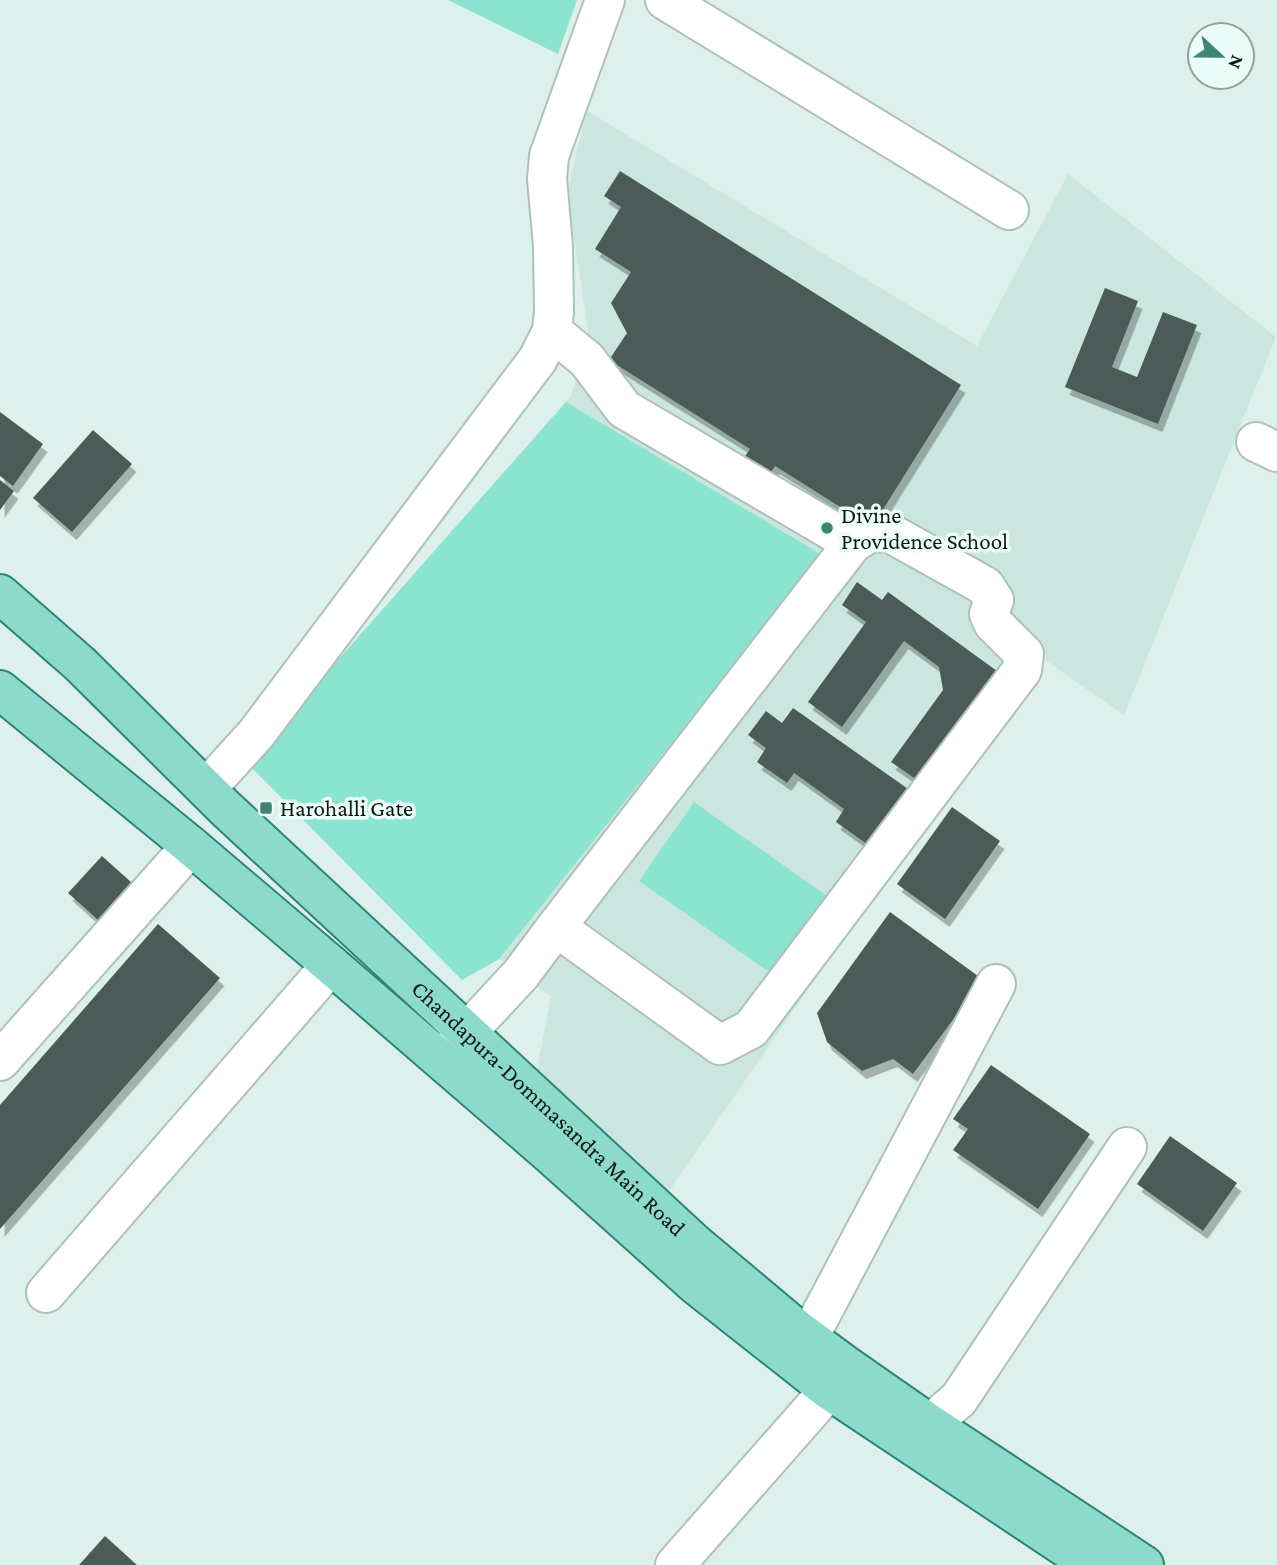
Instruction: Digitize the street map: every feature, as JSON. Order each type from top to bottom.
[{"type":"main road","name":"Chandapura-Dommasandra Main Road","points":[[0,594],[79,664],[206,789],[692,1241],[800,1348],[829,1390],[1092,1565]]},
{"type":"main road","name":"Chandapura-Dommasandra Main Road","points":[[0,690],[331,965],[551,1155],[696,1285],[930,1424],[1144,1565]]},
{"type":"street","points":[[206,789],[264,723],[538,359],[552,331],[554,312],[553,246],[547,179],[549,156],[605,0]]},
{"type":"street","points":[[664,0],[1009,210]]},
{"type":"street","points":[[552,331],[587,360],[624,409],[853,543]]},
{"type":"street","points":[[441,1060],[521,974],[555,927],[853,543],[871,531],[890,533],[985,586],[995,600],[989,614],[993,623],[1024,654],[1022,670],[751,1028],[720,1045],[555,927]]},
{"type":"street","points":[[0,1060],[191,846]]},
{"type":"street","points":[[46,1293],[331,965]]},
{"type":"street","points":[[800,1348],[996,984]]},
{"type":"street","points":[[930,1424],[959,1399],[1126,1147]]},
{"type":"street","points":[[676,1565],[829,1390]]},
{"type":"shaded area","name":"Divine Providence School","points":[[587,111],[977,346],[1068,174],[1276,337],[1124,715],[1038,655],[669,1191],[536,1074],[551,997],[499,959],[462,980],[247,763],[571,396],[589,337],[567,193]]},
{"type":"green space","points":[[448,0],[577,0],[558,54]]},
{"type":"green space","points":[[566,402],[822,555],[499,959],[462,980],[247,763]]},
{"type":"green space","points":[[694,802],[834,901],[779,979],[639,881]]},
{"type":"building","points":[[620,171],[961,385],[872,527],[775,466],[764,483],[738,467],[750,449],[609,360],[627,333],[611,303],[631,272],[595,249],[621,207],[604,196]]},
{"type":"building","points":[[1105,288],[1138,301],[1112,367],[1137,377],[1163,312],[1197,325],[1158,424],[1065,387]]},
{"type":"building","points":[[0,412],[43,444],[13,486],[0,476]]},
{"type":"building","points":[[93,430],[132,464],[72,532],[33,498]]},
{"type":"building","points":[[0,480],[14,491],[0,510]]},
{"type":"building","points":[[857,582],[882,600],[888,592],[1008,679],[930,789],[891,762],[943,690],[939,667],[904,641],[842,727],[808,702],[866,622],[842,605]]},
{"type":"building","points":[[793,708],[911,791],[871,847],[836,822],[844,809],[794,773],[787,783],[757,762],[766,748],[748,735],[766,711],[782,723]]},
{"type":"building","points":[[952,807],[1000,841],[945,919],[897,884]]},
{"type":"building","points":[[102,856],[141,891],[108,929],[68,893]]},
{"type":"building","points":[[890,912],[989,984],[962,1022],[955,1017],[913,1074],[893,1059],[862,1071],[827,1042],[817,1013]]},
{"type":"building","points":[[158,924],[220,978],[0,1229],[0,1105]]},
{"type":"building","points":[[991,1065],[1090,1134],[1038,1209],[953,1150],[968,1129],[953,1119]]},
{"type":"building","points":[[1170,1136],[1237,1183],[1203,1231],[1137,1184]]},
{"type":"building","points":[[105,1536],[137,1565],[79,1565]]},
{"type":"place","name":"Divine Providence School","points":[[827,528]]},
{"type":"place","name":"Harohalli Gate","points":[[266,808]]}]
